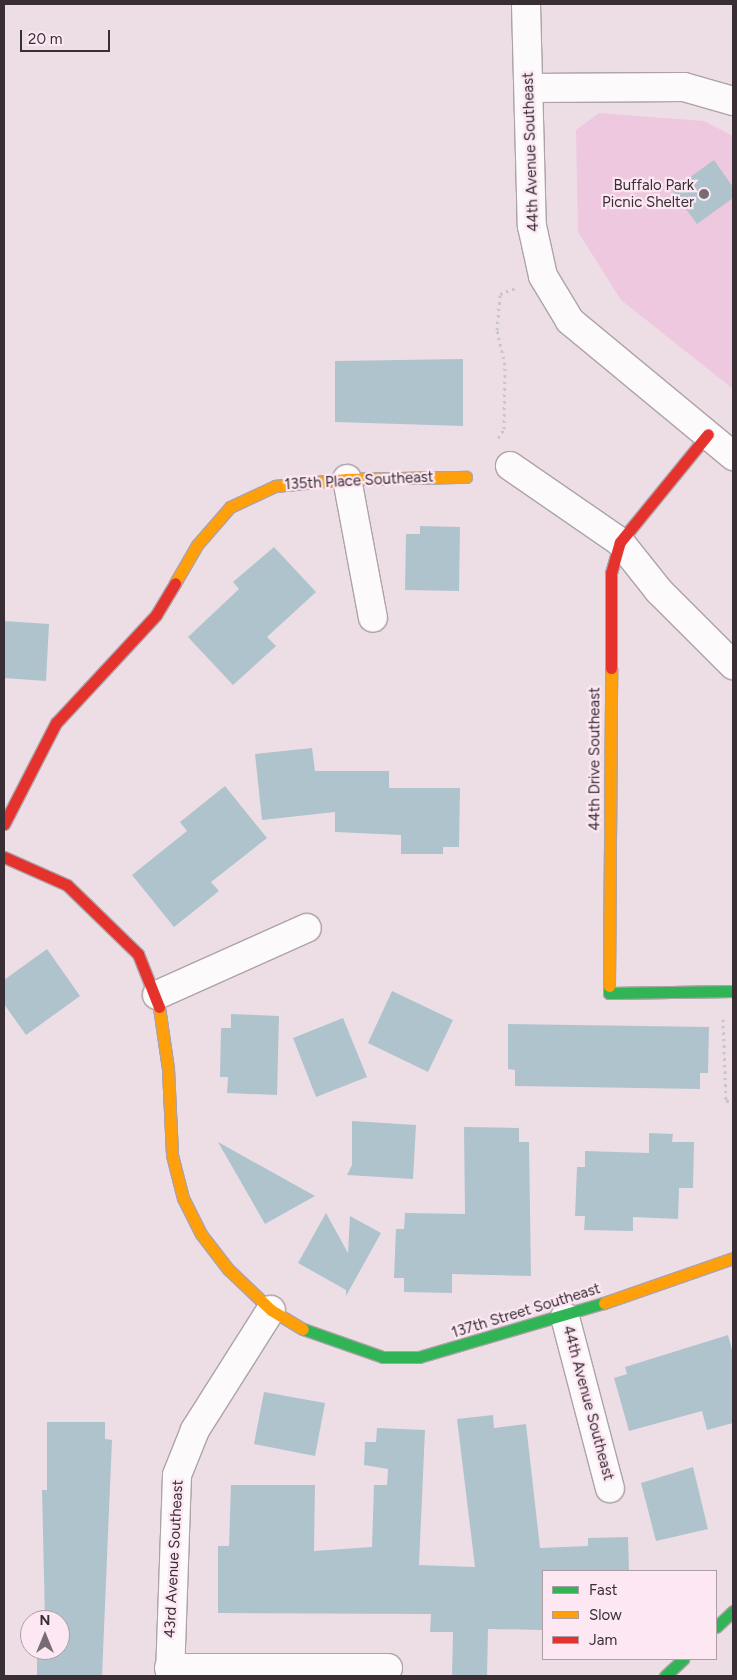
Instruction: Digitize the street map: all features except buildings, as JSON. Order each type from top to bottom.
[{"type":"street","name":"44th Avenue Southeast","points":[[526,4],[532,226],[543,276],[570,321],[733,456]]},
{"type":"street","points":[[529,88],[684,87],[733,101]]},
{"type":"street","name":"44th Drive Southeast","points":[[708,434],[620,542],[611,573],[609,993],[728,991]]},
{"type":"street","points":[[510,466],[620,542],[660,591],[733,665]]},
{"type":"street","name":"135th Place Southeast","points":[[4,824],[56,723],[156,615],[197,545],[230,507],[275,486],[347,479],[466,477]]},
{"type":"street","points":[[347,479],[373,618]]},
{"type":"street","points":[[4,858],[67,885],[107,920],[138,954],[157,995],[168,1069],[172,1155],[183,1198],[201,1234],[228,1269],[271,1310]]},
{"type":"street","points":[[157,995],[307,928]]},
{"type":"street","name":"137th Street Southeast","points":[[271,1310],[312,1335],[383,1357],[419,1357],[473,1346],[565,1317],[733,1258]]},
{"type":"street","name":"43rd Avenue Southeast","points":[[170,1672],[177,1475],[195,1430],[271,1310]]},
{"type":"street","name":"44th Avenue Southeast","points":[[565,1317],[610,1488]]},
{"type":"street","points":[[717,1626],[733,1610]]},
{"type":"street","points":[[665,1676],[682,1660]]},
{"type":"street","points":[[170,1672],[388,1668]]},
{"type":"path","points":[[496,442],[504,429],[505,365],[497,330],[500,294],[543,276]]},
{"type":"path","points":[[728,991],[726,1101],[733,1101]]},
{"type":"shaded area","points":[[599,113],[704,121],[733,136],[733,389],[621,300],[578,232],[576,130]]},
{"type":"traffic: fast","points":[[609,986],[609,993],[733,991]]},
{"type":"traffic: fast","points":[[303,1329],[383,1357],[419,1357],[604,1303]]},
{"type":"traffic: fast","points":[[717,1626],[733,1611]]},
{"type":"traffic: fast","points":[[665,1676],[682,1660]]},
{"type":"traffic: slow","points":[[175,583],[197,545],[230,507],[275,486],[347,479],[466,477]]},
{"type":"traffic: slow","points":[[609,986],[611,668]]},
{"type":"traffic: slow","points":[[159,1007],[168,1069],[172,1155],[183,1198],[201,1234],[228,1269],[271,1310],[303,1329]]},
{"type":"traffic: slow","points":[[604,1303],[733,1258]]},
{"type":"traffic: jam","points":[[611,668],[611,573],[620,542],[708,434]]},
{"type":"traffic: jam","points":[[4,824],[56,723],[156,615],[175,583]]},
{"type":"traffic: jam","points":[[4,857],[67,885],[138,954],[159,1007]]},
{"type":"place","name":"Buffalo Park Picnic Shelter","points":[[704,194]]}]
